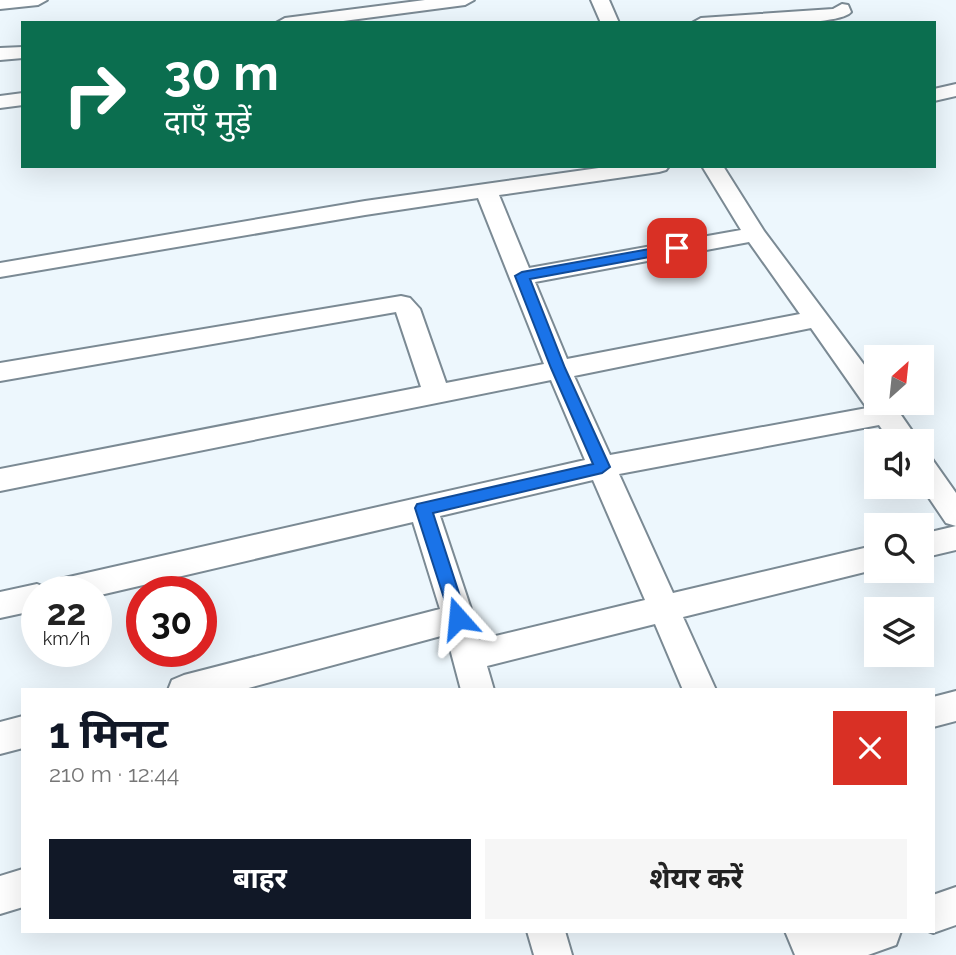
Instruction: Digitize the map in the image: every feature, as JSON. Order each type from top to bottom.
[{"type":"street","points":[[0,4],[38,0]]},
{"type":"street","points":[[312,0],[319,21],[465,0]]},
{"type":"street","points":[[600,0],[609,21]]},
{"type":"street","points":[[727,21],[842,12],[842,9],[831,5],[775,1]]},
{"type":"street","points":[[0,54],[21,52]]},
{"type":"street","points":[[936,95],[956,90]]},
{"type":"street","points":[[0,102],[21,99]]},
{"type":"street","points":[[0,270],[365,208],[645,168]]},
{"type":"street","points":[[713,168],[755,234],[864,384]]},
{"type":"street","points":[[486,191],[558,368],[699,688]]},
{"type":"street","points":[[522,276],[755,234]]},
{"type":"street","points":[[0,372],[401,304],[408,309],[436,392]]},
{"type":"street","points":[[0,480],[816,318]]},
{"type":"street","points":[[112,580],[864,410]]},
{"type":"street","points":[[934,484],[956,515]]},
{"type":"street","points":[[423,508],[477,688]]},
{"type":"street","points":[[934,543],[956,538]]},
{"type":"street","points":[[468,656],[864,560]]},
{"type":"street","points":[[0,605],[21,600]]},
{"type":"street","points":[[192,688],[458,618]]},
{"type":"street","points":[[935,711],[956,706]]},
{"type":"street","points":[[0,738],[21,733]]},
{"type":"street","points":[[0,895],[21,889]]},
{"type":"street","points":[[935,913],[956,906]]},
{"type":"street","points":[[547,933],[553,955]]},
{"type":"street","points":[[805,933],[814,955],[876,933]]},
{"type":"route","points":[[458,618],[423,508],[602,467],[558,368],[522,276],[677,248]]}]
